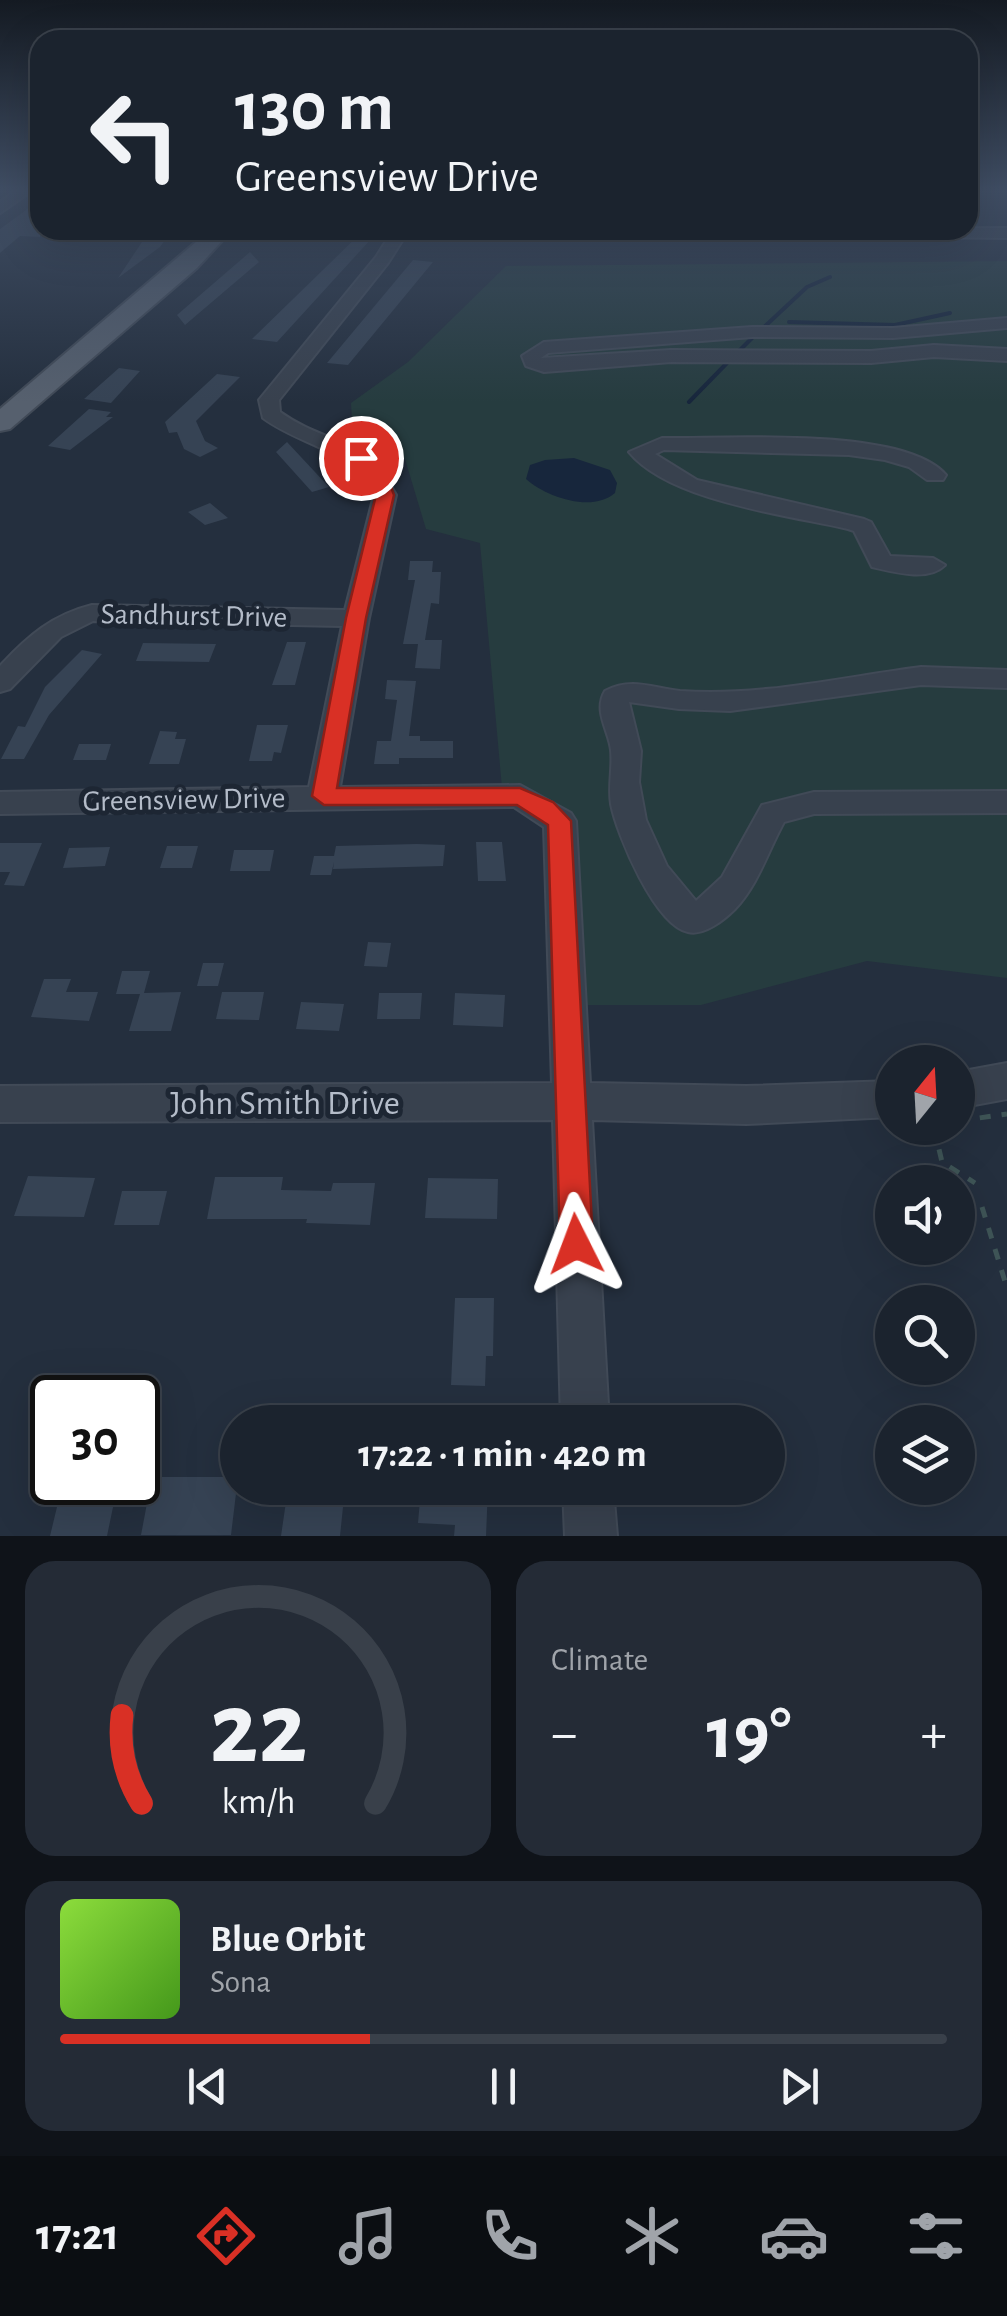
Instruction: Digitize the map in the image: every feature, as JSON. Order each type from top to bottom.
[{"type":"main road","points":[[0,423],[193,259]]},
{"type":"street","points":[[324,796],[356,618],[385,495],[378,476],[361,458],[280,422],[270,414],[269,400],[383,259]]},
{"type":"street","points":[[1007,323],[893,333],[752,332],[544,348],[531,356],[533,362],[544,366],[671,356],[870,358],[934,351],[1007,356]]},
{"type":"street","points":[[933,565],[882,562],[863,527],[690,484],[640,452],[662,444],[825,444],[908,460],[936,475]]},
{"type":"street","name":"Sandhurst Drive","points":[[0,683],[46,634],[68,618],[92,613],[356,618]]},
{"type":"street","points":[[1007,679],[921,676],[730,700],[679,700],[628,690],[615,698],[614,724],[626,751],[624,782],[632,828],[670,900],[693,920],[712,911],[745,876],[755,842],[772,813],[814,803],[1007,802]]},
{"type":"street","name":"Greensview Drive","points":[[0,803],[520,796],[545,808],[560,821],[570,1101]]},
{"type":"street","points":[[975,1087],[1007,1081]]},
{"type":"street","name":"John Smith Drive","points":[[0,1104],[570,1101],[746,1105],[875,1100]]},
{"type":"street","points":[[570,1101],[584,1405]]},
{"type":"street","points":[[589,1505],[591,1536]]},
{"type":"path","points":[[975,1119],[1007,1114]]},
{"type":"path","points":[[982,1208],[1007,1288]]},
{"type":"green space","points":[[1007,261],[1007,978],[867,961],[701,1005],[582,1005],[571,820],[549,801],[502,788],[480,543],[426,529],[405,459],[352,421],[351,403],[408,362],[506,266]]},
{"type":"water","points":[[574,458],[610,470],[617,483],[615,493],[594,502],[569,500],[545,492],[526,479],[530,465]]},
{"type":"building","points":[[131,259],[144,259],[118,278]]},
{"type":"building","points":[[242,259],[259,262],[185,325],[177,315]]},
{"type":"building","points":[[335,259],[353,259],[277,342],[252,339]]},
{"type":"building","points":[[413,260],[433,262],[348,365],[327,363]]},
{"type":"building","points":[[119,368],[140,371],[111,403],[84,399]]},
{"type":"building","points":[[217,374],[240,377],[196,421],[205,441],[218,448],[200,457],[184,449],[177,432],[169,433],[165,422]]},
{"type":"building","points":[[89,409],[111,412],[106,417],[113,417],[70,450],[48,446]]},
{"type":"building","points":[[287,442],[329,487],[312,492],[276,452]]},
{"type":"building","points":[[210,503],[228,518],[205,525],[188,512]]},
{"type":"building","points":[[410,561],[433,561],[432,572],[441,572],[439,604],[431,603],[425,640],[442,640],[440,669],[415,668],[418,644],[403,644],[415,580],[408,580]]},
{"type":"building","points":[[287,642],[306,642],[295,685],[272,685]]},
{"type":"building","points":[[143,643],[216,644],[209,662],[136,661]]},
{"type":"building","points":[[82,650],[102,654],[49,715],[24,759],[1,759],[18,726],[25,727],[45,687]]},
{"type":"building","points":[[387,680],[416,681],[409,736],[420,736],[420,741],[453,741],[453,758],[399,758],[399,764],[374,764],[377,741],[391,741],[397,700],[385,699]]},
{"type":"building","points":[[257,725],[288,725],[281,753],[274,752],[272,761],[249,761]]},
{"type":"building","points":[[160,731],[177,732],[175,739],[186,739],[179,764],[149,764]]},
{"type":"building","points":[[79,744],[111,744],[106,760],[73,760]]},
{"type":"building","points":[[476,842],[502,842],[506,881],[478,881]]},
{"type":"building","points":[[0,843],[42,843],[24,886],[4,885],[10,872],[0,872]]},
{"type":"building","points":[[445,845],[443,866],[333,869],[334,862],[331,875],[310,875],[314,856],[334,856],[336,846]]},
{"type":"building","points":[[167,846],[198,846],[192,868],[160,868]]},
{"type":"building","points":[[110,847],[105,866],[63,868],[69,848]]},
{"type":"building","points":[[234,850],[274,850],[270,871],[230,871]]},
{"type":"building","points":[[368,942],[391,943],[387,967],[364,966]]},
{"type":"building","points":[[203,963],[224,963],[218,986],[197,986]]},
{"type":"building","points":[[122,971],[150,971],[144,993],[181,992],[171,1031],[129,1031],[140,994],[116,994]]},
{"type":"building","points":[[44,979],[71,979],[66,992],[98,992],[89,1021],[31,1017]]},
{"type":"building","points":[[222,992],[264,992],[259,1020],[216,1019]]},
{"type":"building","points":[[379,993],[422,993],[420,1019],[377,1019]]},
{"type":"building","points":[[455,993],[505,995],[503,1027],[453,1025]]},
{"type":"building","points":[[301,1002],[344,1004],[339,1031],[296,1029]]},
{"type":"building","points":[[28,1176],[95,1178],[84,1217],[14,1216]]},
{"type":"building","points":[[215,1177],[283,1177],[281,1190],[331,1191],[333,1183],[375,1183],[370,1225],[306,1223],[307,1219],[207,1219]]},
{"type":"building","points":[[428,1178],[498,1179],[497,1219],[425,1218]]},
{"type":"building","points":[[122,1191],[167,1191],[159,1225],[114,1225]]},
{"type":"building","points":[[455,1298],[494,1298],[493,1356],[486,1356],[485,1386],[451,1385]]},
{"type":"building","points":[[160,1477],[220,1477],[220,1505],[235,1505],[231,1535],[141,1535],[147,1505],[160,1505]]},
{"type":"building","points":[[57,1505],[113,1505],[107,1536],[50,1536]]},
{"type":"building","points":[[286,1505],[343,1505],[340,1536],[281,1536]]},
{"type":"building","points":[[420,1505],[487,1505],[486,1536],[454,1536],[455,1525],[418,1523]]},
{"type":"waterway","points":[[763,328],[807,287],[830,277]]},
{"type":"waterway","points":[[789,322],[895,325],[950,313]]},
{"type":"waterway","points":[[736,354],[754,336]]},
{"type":"waterway","points":[[689,402],[727,363]]},
{"type":"route","points":[[361,458],[378,476],[385,495],[356,618],[324,796],[520,796],[545,808],[560,821],[576,1244]]}]
